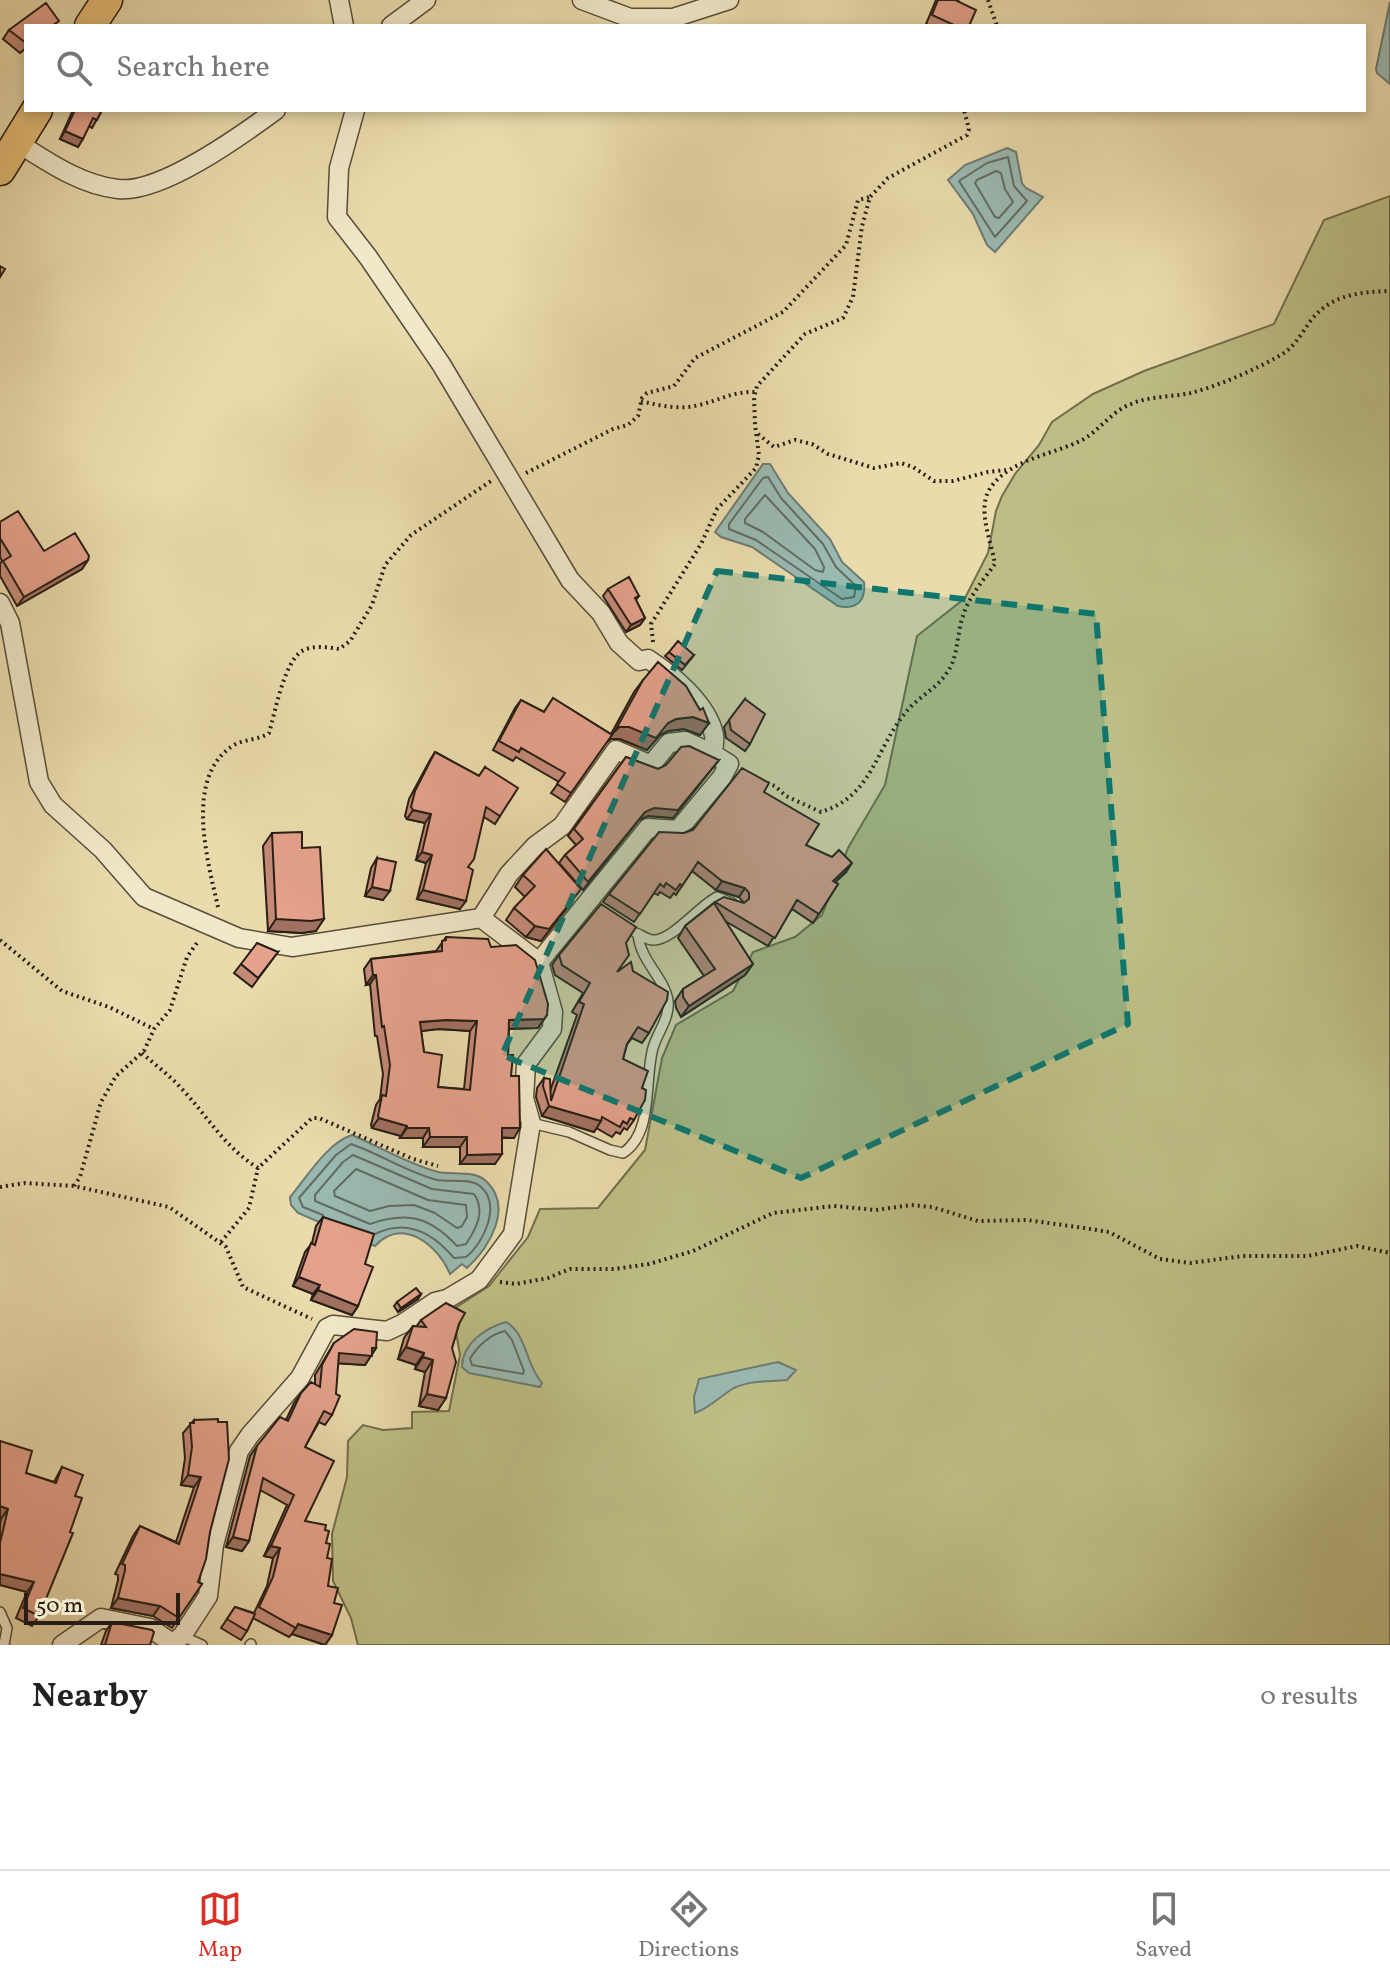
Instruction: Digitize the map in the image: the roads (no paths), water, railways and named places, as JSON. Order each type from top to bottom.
[{"type":"highway","points":[[91,24],[107,0]]},
{"type":"highway","points":[[0,170],[36,112]]},
{"type":"street","points":[[339,0],[344,24]]},
{"type":"street","points":[[394,24],[426,0]]},
{"type":"street","points":[[582,0],[630,18],[673,18],[729,0]]},
{"type":"street","points":[[18,143],[59,169],[86,181],[120,190],[172,177],[238,138],[273,112]]},
{"type":"street","points":[[354,112],[339,168],[337,217],[441,364],[570,580],[601,613],[619,643],[639,661],[648,659],[670,673],[687,689],[714,735],[713,754]]},
{"type":"street","points":[[0,603],[10,623],[39,782],[44,794],[74,826],[103,850],[144,897],[239,938],[292,947],[481,918],[539,962],[553,1012],[552,1029],[526,1064],[524,1098],[531,1123],[513,1234],[479,1280],[387,1331],[333,1325],[327,1328],[300,1378],[239,1451],[214,1545],[208,1596],[182,1636],[172,1643],[150,1628],[101,1618],[62,1645]]},
{"type":"street","points":[[481,918],[509,874],[540,852],[616,750],[651,765],[669,743],[685,741],[729,764],[722,777],[678,830],[648,828],[539,962]]},
{"type":"lane","points":[[531,1123],[578,1135],[623,1153],[636,1138],[647,1105],[653,1047],[669,1006],[667,995],[634,932],[652,940],[659,939],[717,897],[736,904]]},
{"type":"lane","points":[[0,1612],[7,1628],[4,1645]]},
{"type":"lane","points":[[182,1636],[202,1645]]},
{"type":"water","points":[[1390,2],[1390,84],[1376,69]]},
{"type":"water","points":[[1007,148],[1016,152],[1022,183],[1043,197],[995,252],[987,245],[973,214],[948,180],[965,165]]},
{"type":"water","points":[[763,464],[770,464],[788,493],[830,539],[842,562],[864,582],[859,603],[850,607],[838,606],[752,547],[715,532]]},
{"type":"water","points":[[352,1135],[427,1169],[470,1174],[486,1181],[494,1191],[498,1215],[490,1239],[467,1268],[462,1264],[450,1274],[428,1244],[407,1234],[385,1237],[375,1246],[298,1213],[291,1205],[290,1197],[318,1162],[334,1145]]},
{"type":"water","points":[[506,1322],[518,1334],[542,1383],[540,1387],[469,1373],[462,1367],[470,1344],[490,1328]]},
{"type":"water","points":[[778,1362],[796,1370],[787,1380],[740,1385],[695,1413],[694,1397],[699,1379]]}]
